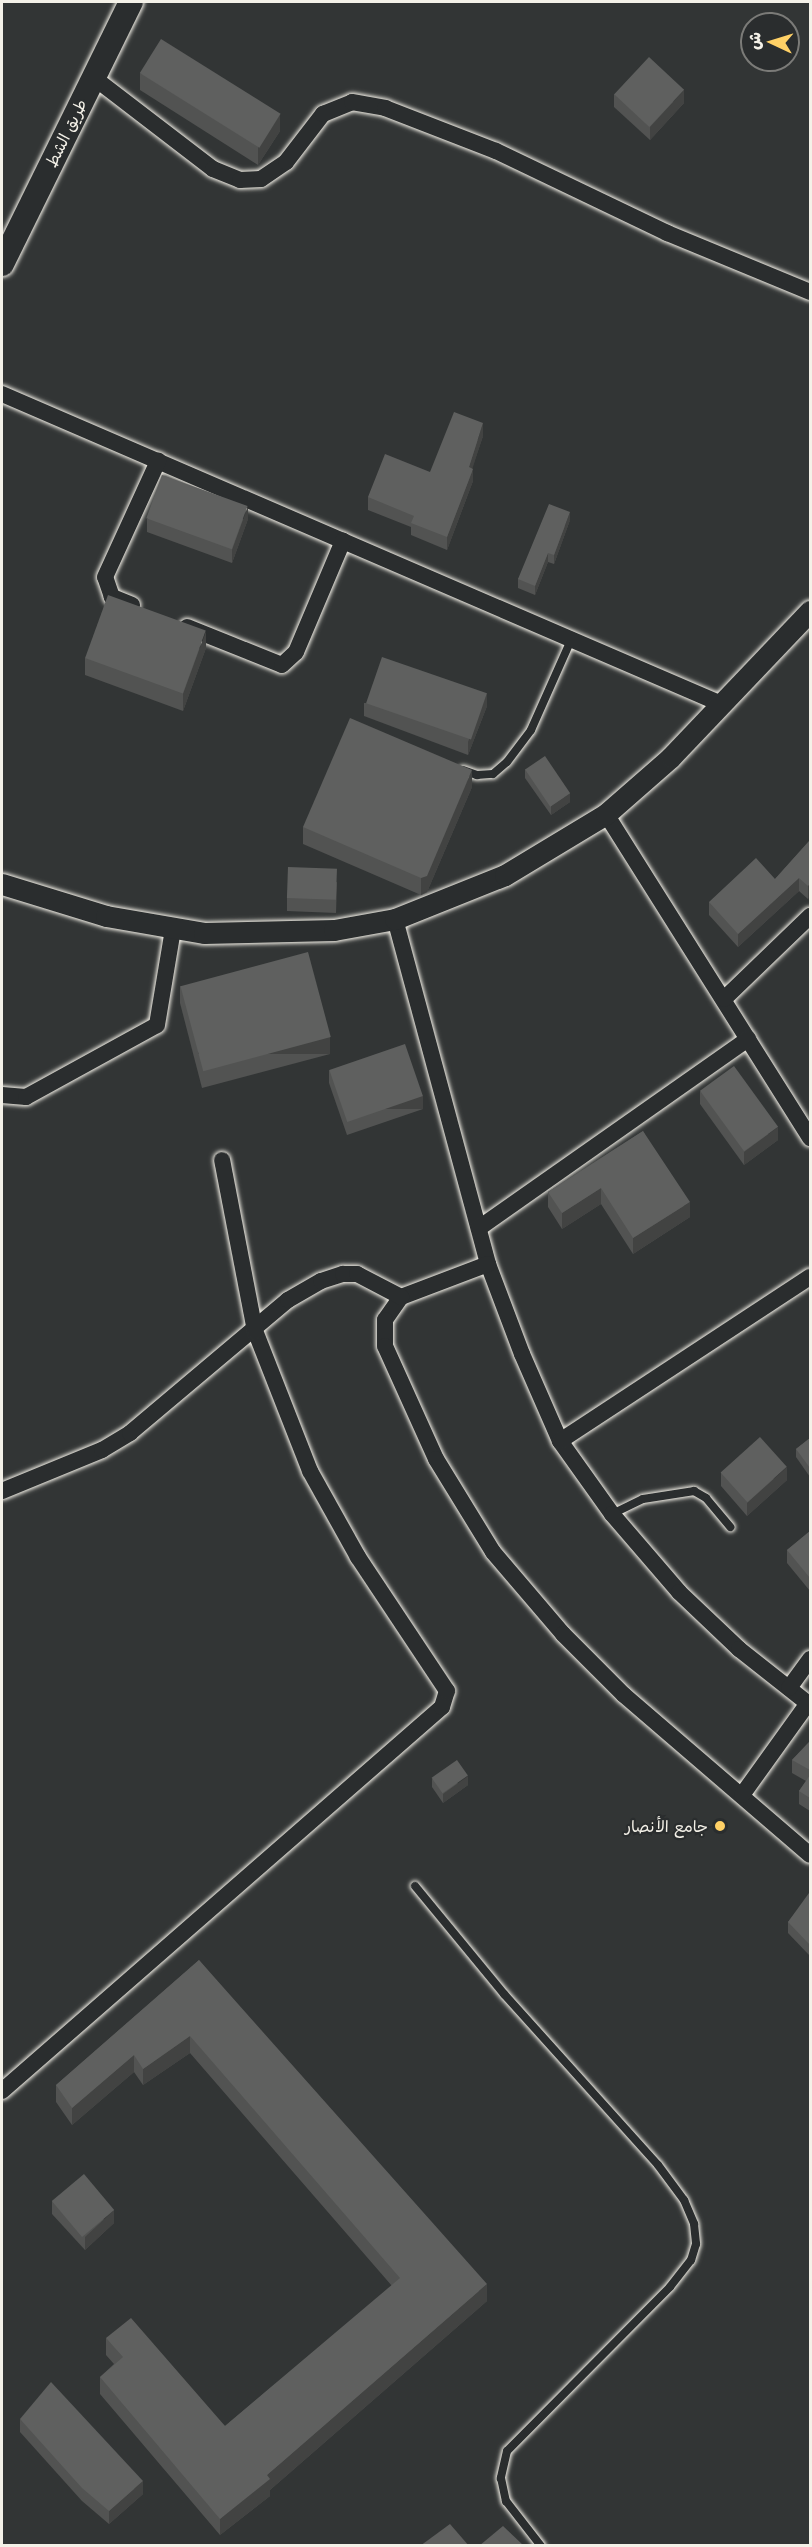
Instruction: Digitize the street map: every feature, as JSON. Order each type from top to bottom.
[{"type":"main road","name":"طريق الشط","points":[[2,264],[131,2]]},
{"type":"street","points":[[93,77],[213,169],[240,180],[261,179],[286,162],[323,114],[352,102],[374,106],[496,151],[667,232],[810,292]]},
{"type":"street","points":[[2,394],[721,705]]},
{"type":"street","points":[[144,610],[112,597],[105,577],[158,461]]},
{"type":"street","points":[[176,622],[282,665],[297,652],[343,542]]},
{"type":"street","points":[[4,890],[106,916],[173,929],[280,933],[334,930],[395,919],[505,875],[606,814],[671,757],[810,611]]},
{"type":"street","points":[[606,814],[810,1138]]},
{"type":"street","points":[[724,999],[810,916]]},
{"type":"street","points":[[395,919],[488,1264],[522,1354],[560,1441],[612,1514],[679,1592],[809,1704],[742,1795]]},
{"type":"street","points":[[2,1095],[26,1096],[157,1025],[173,929]]},
{"type":"street","points":[[479,1228],[748,1039]]},
{"type":"street","points":[[2,2091],[442,1707],[447,1691],[364,1567],[310,1471],[255,1331],[222,1160]]},
{"type":"street","points":[[488,1264],[402,1298],[385,1320],[385,1346],[407,1400],[464,1509],[518,1585],[563,1634],[624,1695],[810,1855]]},
{"type":"street","points":[[2,1491],[102,1450],[130,1433],[297,1294],[343,1274],[369,1277],[402,1298]]},
{"type":"street","points":[[560,1441],[810,1276]]},
{"type":"street","points":[[789,1688],[810,1659]]},
{"type":"lane","points":[[454,766],[477,775],[493,774],[507,762],[531,730],[571,640]]},
{"type":"lane","points":[[612,1514],[643,1499],[694,1491],[706,1498],[730,1527]]},
{"type":"lane","points":[[415,1886],[504,1994],[658,2165],[684,2200],[694,2224],[696,2244],[691,2260],[670,2287],[507,2451],[501,2478],[506,2501],[541,2546]]},
{"type":"building","points":[[161,39],[281,114],[259,148],[140,73]]},
{"type":"building","points":[[649,57],[684,90],[649,127],[614,94]]},
{"type":"building","points":[[454,412],[483,423],[469,467],[473,469],[447,537],[411,523],[414,516],[368,497],[385,454],[430,472]]},
{"type":"building","points":[[162,475],[248,506],[232,549],[146,518]]},
{"type":"building","points":[[549,504],[570,512],[554,555],[548,553],[535,586],[518,579]]},
{"type":"building","points":[[108,595],[206,631],[183,694],[85,658]]},
{"type":"building","points":[[382,657],[487,693],[471,739],[366,703]]},
{"type":"building","points":[[350,718],[472,770],[427,876],[421,878],[303,827]]},
{"type":"building","points":[[545,756],[570,793],[550,807],[525,769]]},
{"type":"building","points":[[810,840],[810,884],[808,886],[799,878],[738,934],[709,902],[756,858],[775,879]]},
{"type":"building","points":[[288,867],[337,869],[336,900],[287,898]]},
{"type":"building","points":[[308,952],[331,1037],[203,1071],[180,986]]},
{"type":"building","points":[[405,1044],[423,1096],[347,1122],[329,1070]]},
{"type":"building","points":[[734,1066],[778,1127],[744,1151],[700,1091]]},
{"type":"building","points":[[643,1131],[690,1202],[633,1238],[601,1188],[562,1213],[548,1192]]},
{"type":"building","points":[[760,1437],[787,1467],[747,1502],[721,1472]]},
{"type":"building","points":[[810,1438],[810,1468],[796,1449]]},
{"type":"building","points":[[810,1531],[810,1578],[787,1550]]},
{"type":"building","points":[[810,1741],[810,1770],[792,1760]]},
{"type":"building","points":[[457,1760],[468,1776],[443,1793],[432,1778]]},
{"type":"building","points":[[810,1775],[810,1798],[799,1791]]},
{"type":"building","points":[[810,1894],[810,1945],[788,1922]]},
{"type":"building","points":[[199,1960],[487,2284],[267,2475],[270,2479],[220,2519],[100,2377],[123,2357],[106,2338],[131,2318],[225,2426],[400,2278],[190,2036],[143,2069],[134,2055],[72,2108],[56,2085]]},
{"type":"building","points":[[84,2174],[114,2210],[82,2237],[52,2201]]},
{"type":"building","points":[[51,2382],[143,2481],[109,2511],[82,2488],[20,2419]]},
{"type":"building","points":[[450,2524],[469,2546],[420,2546]]},
{"type":"building","points":[[503,2526],[524,2546],[479,2546]]},
{"type":"place","name":"جامع الأنصار","points":[[720,1826]]}]
